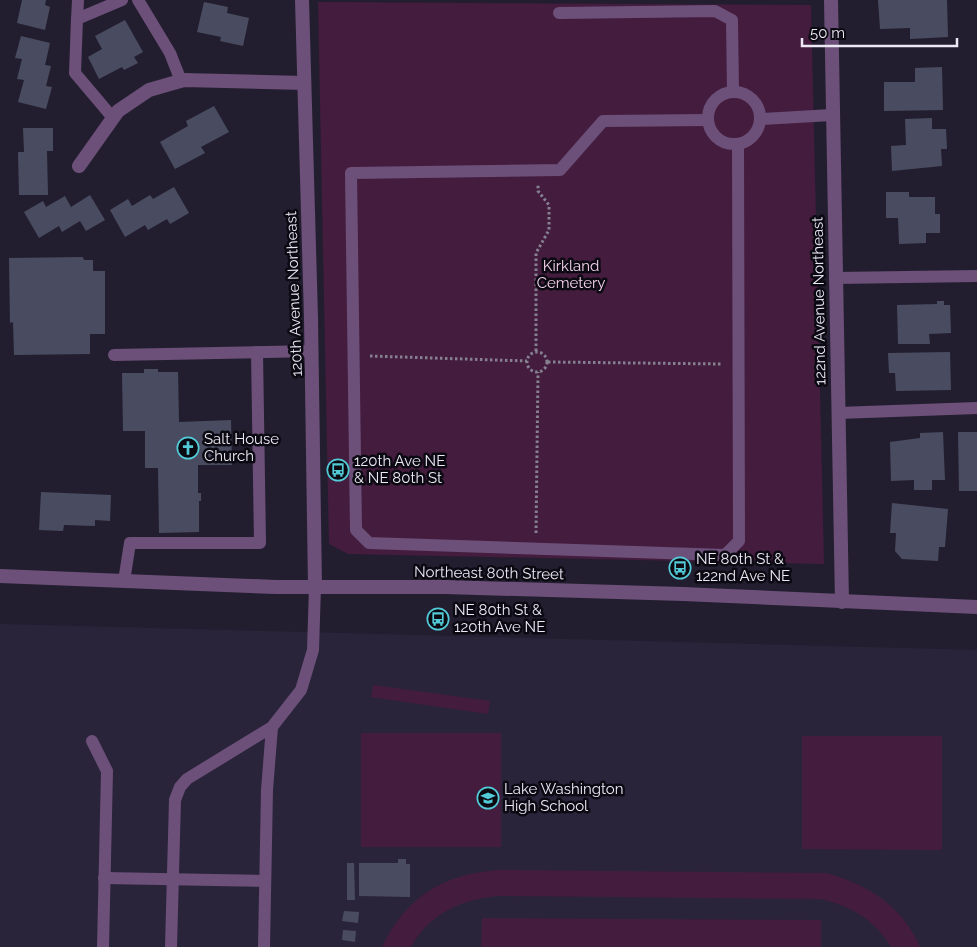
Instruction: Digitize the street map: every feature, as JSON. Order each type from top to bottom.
[{"type":"street","name":"120th Avenue Northeast","points":[[302,0],[312,351],[314,587]]},
{"type":"street","name":"122nd Avenue Northeast","points":[[831,0],[842,602]]},
{"type":"street","points":[[79,166],[118,111],[149,90],[181,81],[304,83]]},
{"type":"street","name":"Northeast 80th Street","points":[[0,576],[314,587],[454,587],[683,594],[977,607]]},
{"type":"lane","points":[[78,0],[75,73],[113,118]]},
{"type":"lane","points":[[77,19],[122,0]]},
{"type":"lane","points":[[138,0],[170,52],[181,81]]},
{"type":"lane","points":[[559,13],[715,11],[732,20],[733,92]]},
{"type":"lane","points":[[733,92],[741,92],[754,100],[758,106],[761,119],[758,130],[753,137],[738,144],[721,141],[710,128],[708,120],[712,104],[724,94],[733,92]]},
{"type":"lane","points":[[761,119],[832,115]]},
{"type":"lane","points":[[708,120],[603,121],[560,170],[538,172],[351,173],[356,530],[369,543],[725,555],[739,541],[738,144]]},
{"type":"lane","points":[[835,278],[977,276]]},
{"type":"lane","points":[[114,354],[312,351]]},
{"type":"lane","points":[[124,581],[130,543],[260,543],[257,352]]},
{"type":"lane","points":[[838,413],[977,408]]},
{"type":"lane","points":[[172,947],[175,800],[180,787],[186,779],[272,727],[301,690],[313,650],[314,587]]},
{"type":"lane","points":[[264,947],[272,727]]},
{"type":"lane","points":[[92,742],[107,771],[103,947]]},
{"type":"lane","points":[[104,878],[265,881]]},
{"type":"path","points":[[536,351],[536,253],[549,230],[549,205],[538,191],[538,172]]},
{"type":"path","points":[[536,351],[543,353],[548,362],[545,369],[538,372],[529,368],[527,361],[530,354],[536,351]]},
{"type":"path","points":[[354,356],[527,361]]},
{"type":"path","points":[[548,362],[739,364]]},
{"type":"path","points":[[535,549],[538,372]]},
{"type":"shaded area","name":"Lake Washington High School","points":[[0,624],[977,650],[977,947],[0,947]]},
{"type":"green space","name":"Kirkland Cemetery","points":[[318,2],[811,5],[824,564],[348,554],[329,544]]},
{"type":"green space","points":[[373,685],[490,701],[488,714],[371,697]]},
{"type":"green space","points":[[361,733],[501,733],[501,847],[361,847]]},
{"type":"green space","points":[[802,736],[942,736],[942,850],[802,849]]},
{"type":"green space","points":[[498,870],[826,873],[856,883],[894,908],[913,932],[920,947],[891,947],[885,937],[870,922],[852,910],[821,899],[498,896],[472,901],[448,910],[437,917],[418,935],[411,947],[382,947],[403,914],[428,891],[460,877],[478,872]]},
{"type":"green space","points":[[482,918],[821,920],[821,947],[481,947]]},
{"type":"building","points":[[22,0],[46,0],[45,5],[50,7],[45,30],[17,23]]},
{"type":"building","points":[[878,0],[947,0],[948,37],[910,39],[910,28],[880,29]]},
{"type":"building","points":[[204,2],[228,7],[227,13],[249,18],[243,46],[220,41],[221,37],[197,32]]},
{"type":"building","points":[[125,20],[143,52],[134,57],[138,63],[124,70],[122,67],[99,79],[88,57],[102,49],[95,36]]},
{"type":"building","points":[[21,36],[50,43],[45,65],[51,66],[46,86],[52,87],[46,109],[18,102],[24,80],[17,79],[22,59],[15,58]]},
{"type":"building","points":[[942,67],[943,110],[884,111],[884,82],[915,82],[915,68]]},
{"type":"building","points":[[214,106],[229,132],[201,147],[205,153],[175,169],[160,142],[188,126],[186,121]]},
{"type":"building","points":[[932,118],[932,129],[946,129],[947,149],[941,149],[942,166],[892,171],[891,146],[906,145],[905,119]]},
{"type":"building","points":[[23,128],[53,128],[53,151],[47,151],[48,195],[19,195],[18,152],[24,152]]},
{"type":"building","points":[[174,187],[189,213],[170,224],[167,219],[148,230],[145,225],[125,237],[110,210],[128,199],[132,206],[150,195],[153,199]]},
{"type":"building","points":[[886,192],[909,192],[909,197],[935,197],[935,214],[940,214],[940,233],[926,233],[926,243],[899,244],[898,218],[886,218]]},
{"type":"building","points":[[90,195],[105,220],[86,231],[80,221],[62,232],[59,226],[39,238],[24,212],[43,201],[46,207],[65,196],[71,207]]},
{"type":"building","points":[[83,257],[84,260],[93,260],[93,271],[105,271],[105,334],[90,334],[90,354],[14,355],[13,322],[10,323],[9,258]]},
{"type":"building","points":[[937,301],[944,301],[944,305],[950,305],[951,333],[929,334],[930,344],[898,344],[897,305],[937,304]]},
{"type":"building","points":[[950,352],[951,390],[896,391],[895,373],[889,373],[888,353]]},
{"type":"building","name":"Salt House Church","points":[[144,369],[158,369],[158,372],[178,372],[179,422],[231,420],[232,465],[198,465],[198,493],[201,493],[201,501],[199,501],[199,532],[159,533],[158,468],[145,468],[145,431],[123,431],[122,373],[144,373]]},
{"type":"building","points":[[943,432],[945,480],[932,480],[932,490],[914,490],[914,480],[891,481],[890,442],[920,438],[920,433]]},
{"type":"building","points":[[958,432],[977,432],[977,491],[959,491]]},
{"type":"building","points":[[41,492],[111,495],[110,521],[95,520],[95,526],[64,525],[63,531],[39,530]]},
{"type":"building","points":[[892,503],[948,509],[945,547],[939,547],[938,561],[902,559],[895,551],[896,533],[890,533]]},
{"type":"building","points":[[398,859],[406,859],[406,864],[410,864],[410,897],[359,896],[359,863],[398,863]]},
{"type":"building","points":[[347,863],[354,863],[355,900],[347,900]]},
{"type":"building","points":[[344,911],[359,912],[358,923],[342,921]]},
{"type":"building","points":[[343,930],[356,931],[355,942],[342,940]]},
{"type":"place","name":"Salt House Church","points":[[188,448]]},
{"type":"place","name":"120th Ave NE & NE 80th St","points":[[338,470]]},
{"type":"place","name":"NE 80th St & 122nd Ave NE","points":[[680,568]]},
{"type":"place","name":"NE 80th St & 120th Ave NE","points":[[438,619]]},
{"type":"place","name":"Lake Washington High School","points":[[488,798]]}]
